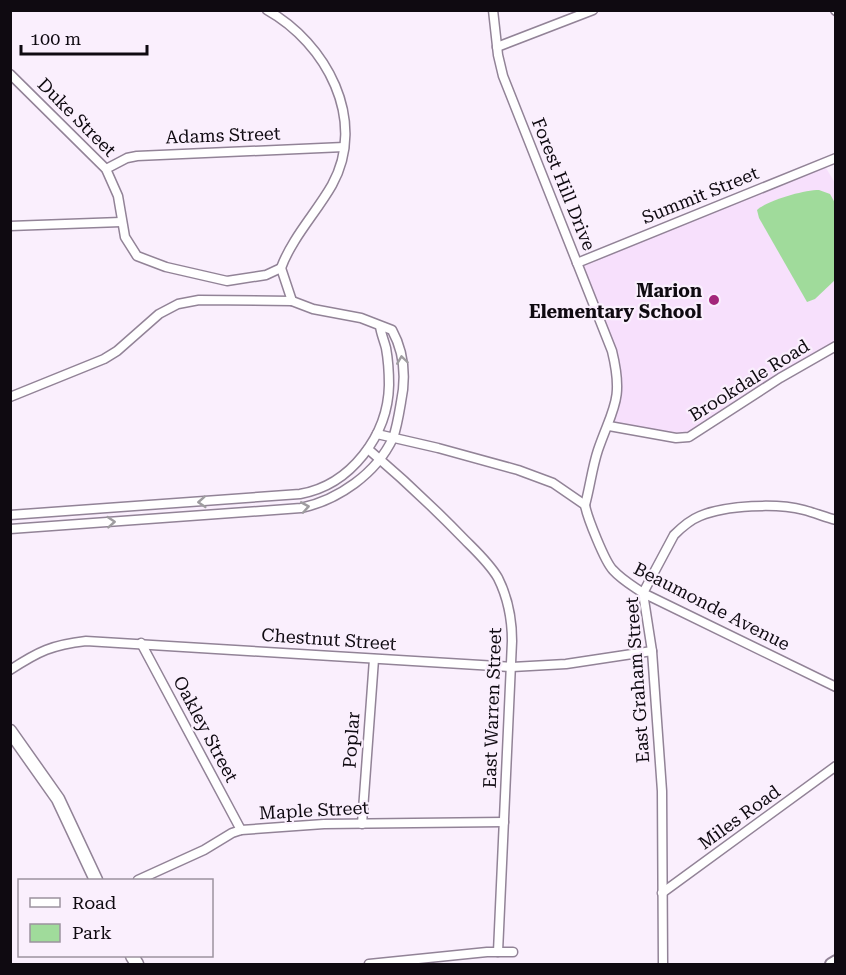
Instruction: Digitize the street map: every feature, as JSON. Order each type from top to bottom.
[{"type":"main road","points":[[10,731],[58,799],[96,879]]},
{"type":"street","points":[[267,10],[302,36],[327,66],[341,104],[344,124],[344,147],[339,170],[282,268],[292,301]]},
{"type":"street","name":"Forest Hill Drive","points":[[493,10],[503,76],[612,351],[616,369],[618,392],[609,426],[599,449],[585,505]]},
{"type":"street","points":[[497,47],[593,10]]},
{"type":"street","name":"Duke Street","points":[[10,74],[106,169],[118,196],[121,222],[128,244],[137,256],[166,267],[227,281],[266,275],[282,268]]},
{"type":"street","name":"Adams Street","points":[[106,169],[127,158],[137,156],[344,147]]},
{"type":"street","name":"Summit Street","points":[[577,262],[836,158]]},
{"type":"street","points":[[10,226],[121,222]]},
{"type":"street","points":[[10,397],[104,359],[117,351],[159,314],[178,304],[199,300],[292,301],[313,309],[361,318],[389,328],[397,338],[403,366],[403,393],[393,438],[379,459],[350,486],[321,504],[240,513],[10,529]]},
{"type":"street","points":[[10,515],[310,492],[338,478],[359,462],[377,434],[384,413],[389,384],[386,350],[380,326]]},
{"type":"street","name":"Brookdale Road","points":[[609,426],[676,438],[689,436],[780,378],[836,346]]},
{"type":"street","points":[[377,434],[518,470],[553,483],[585,505]]},
{"type":"street","name":"East Warren Street","points":[[368,449],[433,508],[493,571],[505,594],[511,619],[512,667],[498,952]]},
{"type":"street","points":[[239,499],[240,513]]},
{"type":"street","name":"Beaumonde Avenue","points":[[585,505],[608,565],[624,580],[644,593],[836,687]]},
{"type":"street","name":"East Graham Street","points":[[663,964],[662,791],[652,651],[644,593],[674,535],[699,516],[727,510],[777,507],[802,510],[836,520]]},
{"type":"street","points":[[72,511],[73,525]]},
{"type":"street","name":"Chestnut Street","points":[[10,670],[39,651],[65,643],[86,641],[512,667],[566,664],[652,651]]},
{"type":"street","name":"Oakley Street","points":[[141,643],[241,830]]},
{"type":"street","name":"Poplar","points":[[362,824],[374,659]]},
{"type":"street","name":"Miles Road","points":[[662,893],[836,766]]},
{"type":"street","name":"Maple Street","points":[[140,879],[204,850],[241,830],[324,824],[504,822]]},
{"type":"street","points":[[369,964],[513,952]]},
{"type":"street","points":[[831,964],[836,961]]},
{"type":"shaded area","name":"Marion Elementary School","points":[[823,163],[835,183],[835,346],[689,437],[609,426],[617,369],[577,263]]},
{"type":"green space","points":[[819,190],[830,194],[835,203],[835,280],[815,299],[807,302],[759,218],[757,210],[786,196]]},
{"type":"place","name":"Marion Elementary School","points":[[714,300]]}]
